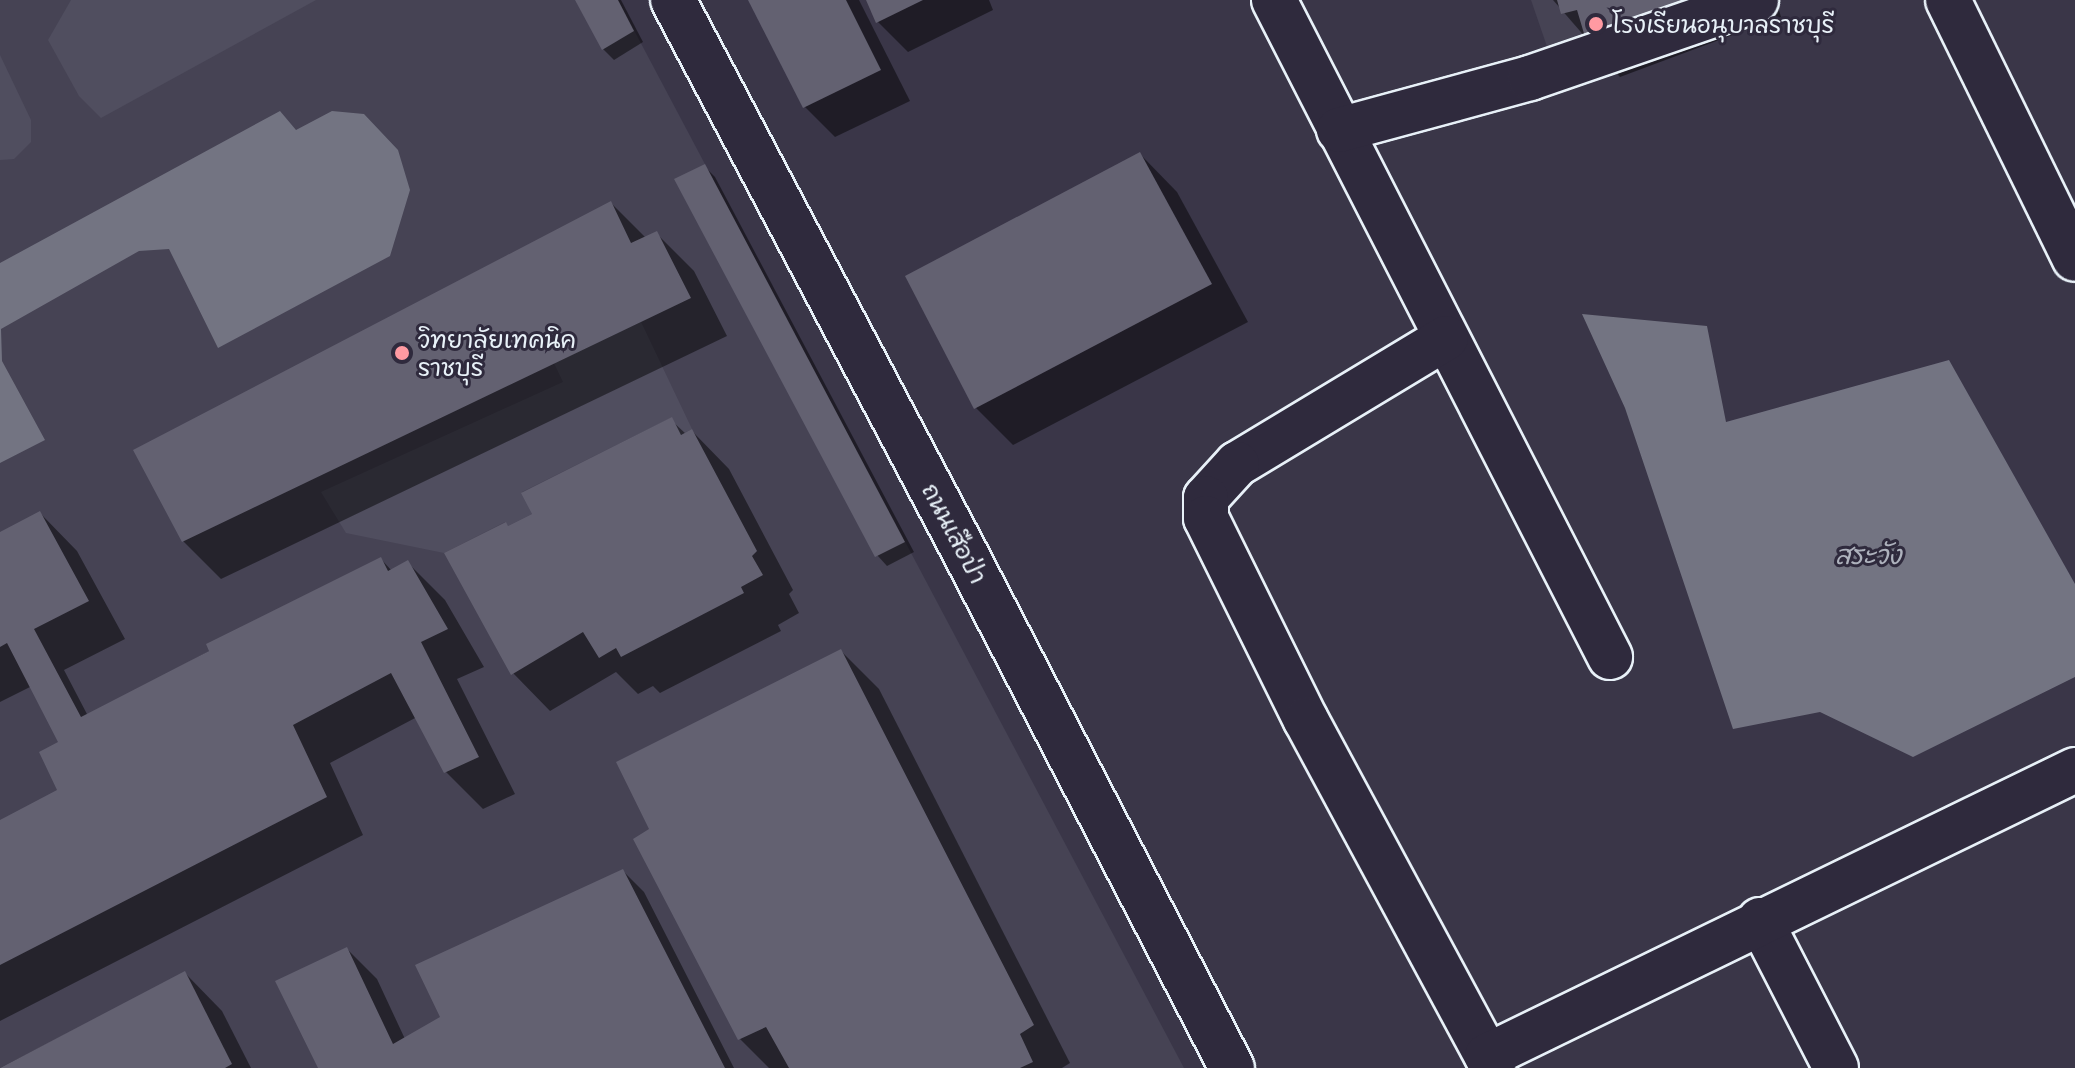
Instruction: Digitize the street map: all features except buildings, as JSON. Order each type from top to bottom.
[{"type":"street","name":"ถนนเสือป่า","points":[[673,0],[961,545],[1232,1068]]},
{"type":"street","points":[[1274,0],[1610,657]]},
{"type":"street","points":[[1339,130],[1530,78],[1756,0]]},
{"type":"street","points":[[1948,0],[2075,259]]},
{"type":"street","points":[[1446,338],[1237,464],[1206,498],[1206,518],[1306,720],[1490,1062],[1760,920],[2075,770]]},
{"type":"street","points":[[1760,920],[1836,1068]]},
{"type":"shaded area","name":"วิทยาลัยเทคนิค ราชบุรี","points":[[0,0],[618,0],[1184,1068],[0,1068]]},
{"type":"shaded area","points":[[71,0],[316,0],[101,118],[79,96],[48,40]]},
{"type":"shaded area","name":"โรงเรียนอนุบาลราชบุรี","points":[[1531,0],[1716,0],[1552,61]]},
{"type":"shaded area","points":[[0,55],[31,120],[31,142],[14,159],[0,160]]},
{"type":"shaded area","points":[[641,322],[692,429],[681,435],[671,418],[522,492],[532,514],[508,526],[505,522],[444,553],[346,533],[321,492],[563,382],[554,363]]},
{"type":"water","points":[[280,111],[296,130],[332,111],[364,114],[398,150],[410,190],[390,256],[218,348],[169,249],[139,251],[1,329],[2,361],[45,440],[0,463],[0,263]]},
{"type":"water","name":"สระวัง","points":[[1582,314],[1707,326],[1726,422],[1949,360],[2075,584],[2075,677],[1913,757],[1820,712],[1733,729],[1625,408]]},
{"type":"place","name":"โรงเรียนอนุบาลราชบุรี","points":[[1596,24]]},
{"type":"place","name":"วิทยาลัยเทคนิค ราชบุรี","points":[[402,353]]}]
